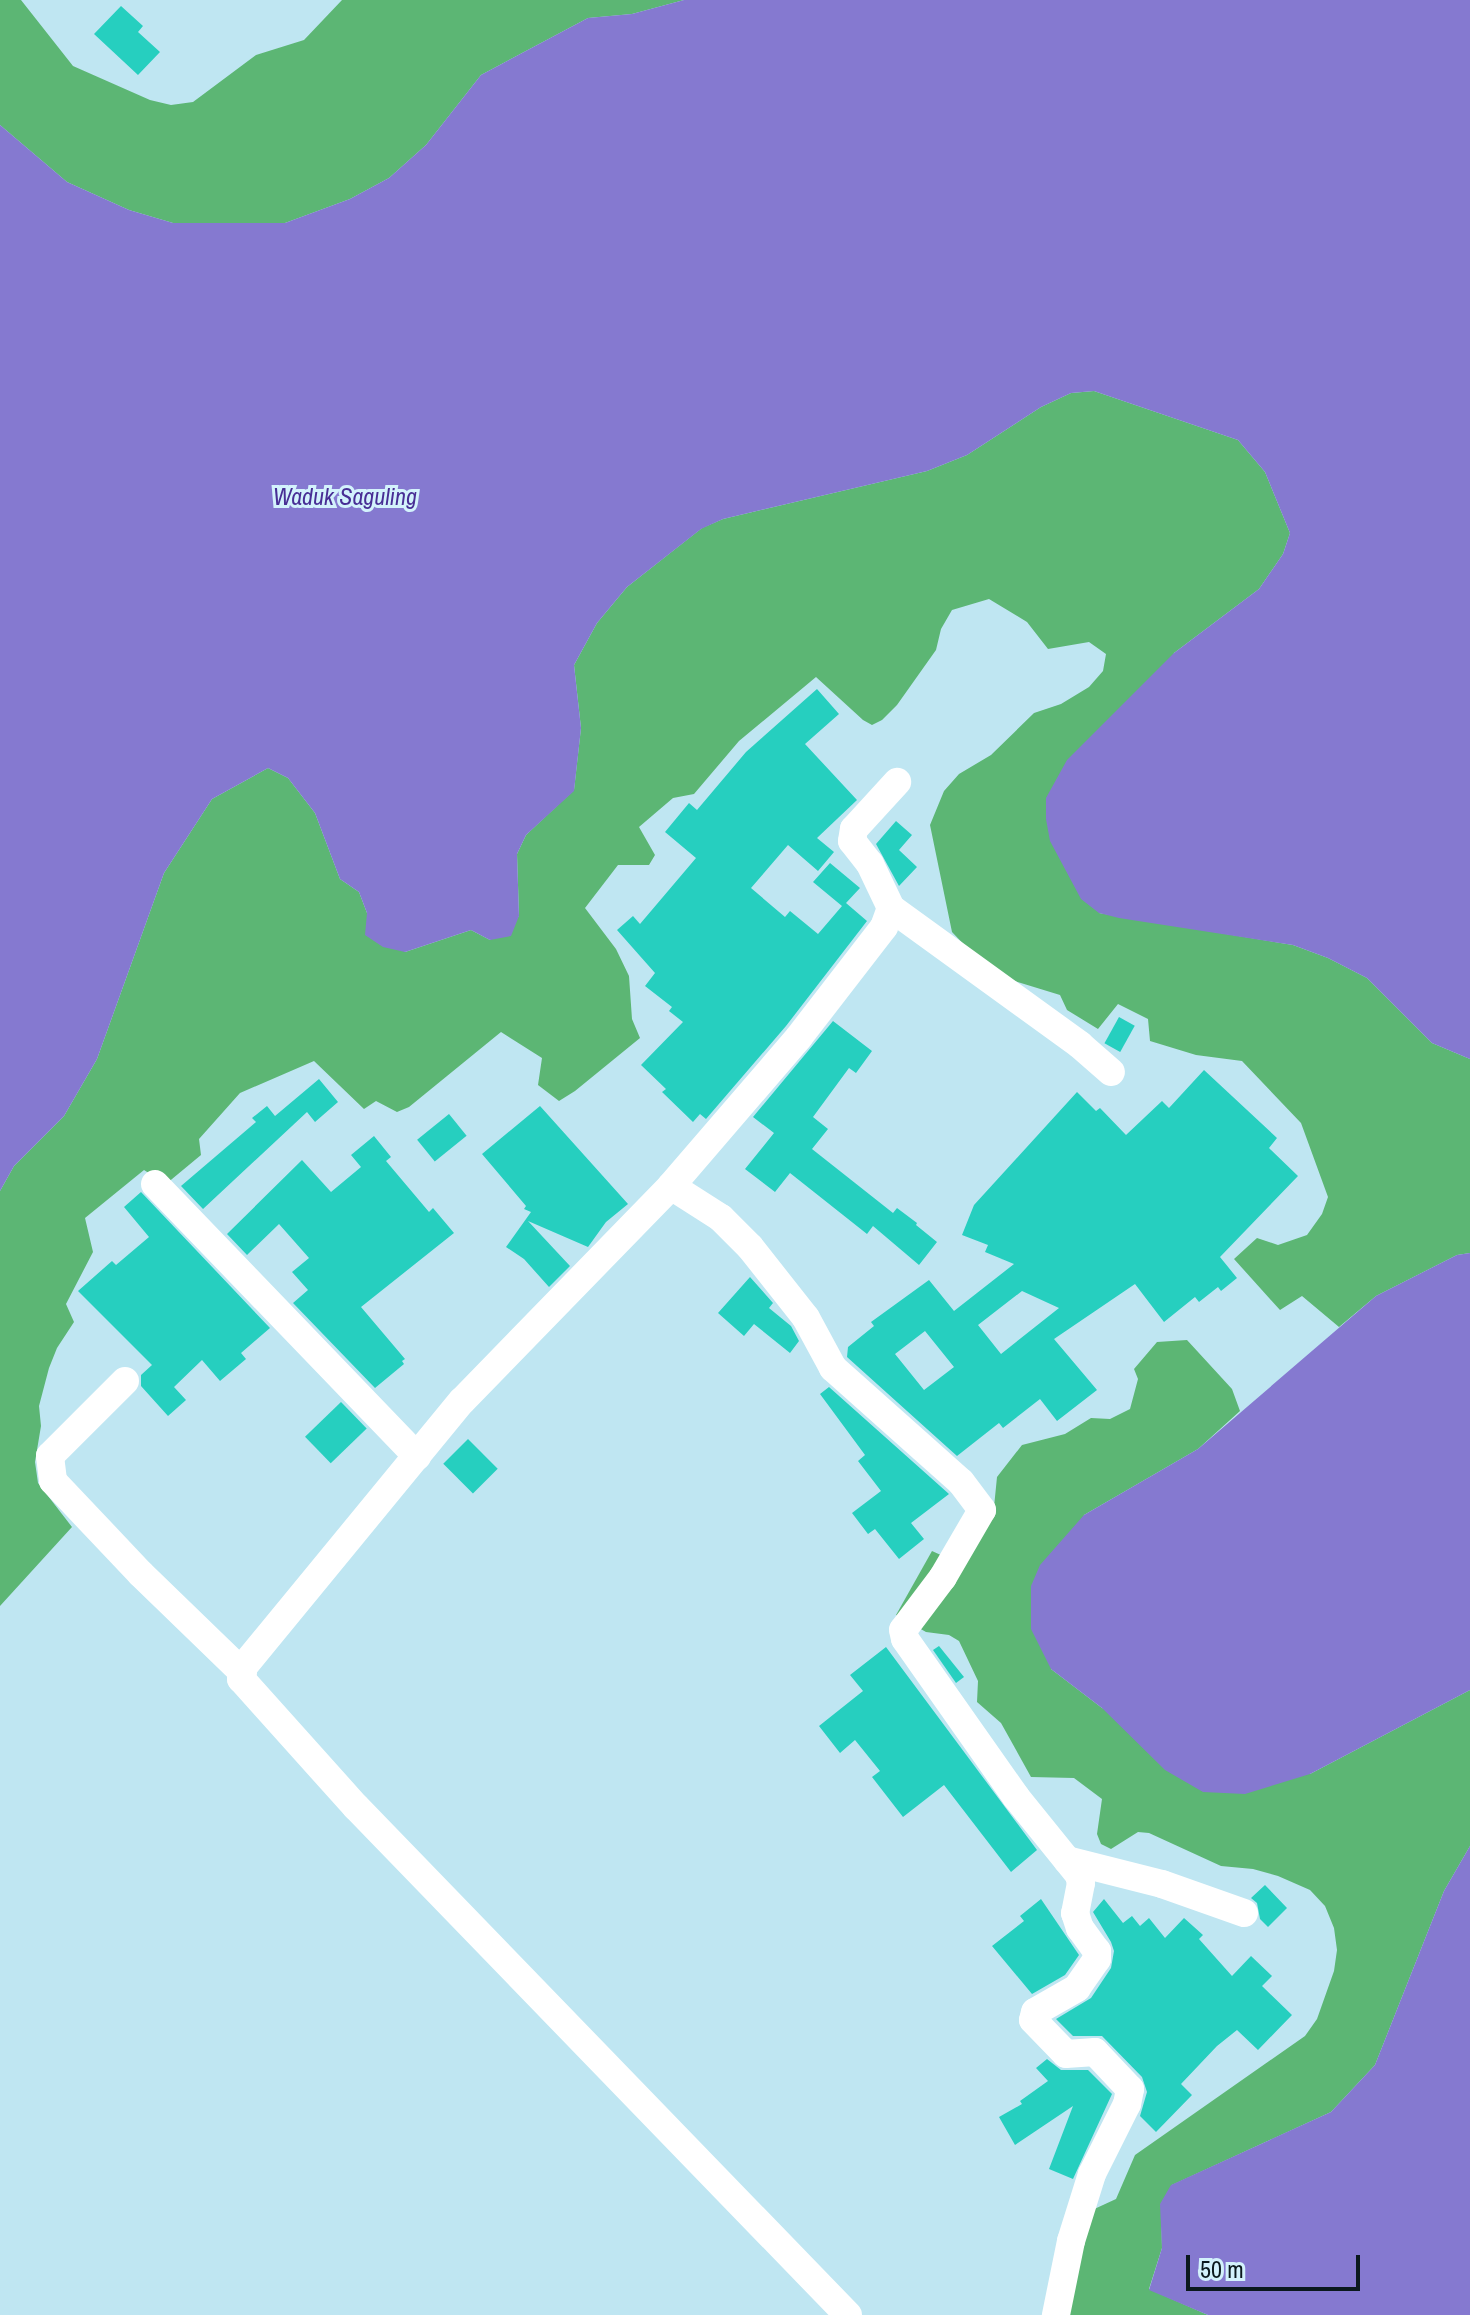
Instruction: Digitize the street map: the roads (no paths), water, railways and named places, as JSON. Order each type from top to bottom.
[{"type":"street","points":[[897,782],[854,829],[852,841],[870,864],[891,908],[1080,1045],[1111,1072]]},
{"type":"street","points":[[848,2315],[356,1807],[241,1679],[244,1666],[462,1401],[671,1186],[799,1037],[884,927],[891,908]]},
{"type":"street","points":[[155,1184],[417,1456]]},
{"type":"street","points":[[671,1186],[721,1218],[750,1247],[806,1318],[833,1368],[961,1482],[980,1505],[980,1518],[943,1577],[903,1630],[905,1639],[1016,1797],[1067,1860],[1081,1883],[1075,1913],[1080,1928],[1097,1951],[1097,1959],[1077,1988],[1056,1997],[1035,2012],[1033,2020],[1066,2054],[1095,2052],[1130,2089],[1127,2104],[1109,2136],[1088,2188],[1071,2241],[1056,2315]]},
{"type":"street","points":[[125,1381],[50,1456],[53,1481],[141,1574],[243,1673]]},
{"type":"street","points":[[1067,1860],[1162,1884],[1244,1913]]},
{"type":"water","name":"Waduk Saguling","points":[[684,0],[1470,0],[1470,1059],[1432,1043],[1367,978],[1328,958],[1293,945],[1119,918],[1099,913],[1081,899],[1050,841],[1046,819],[1046,798],[1067,760],[1174,653],[1259,589],[1283,554],[1290,533],[1265,472],[1238,440],[1094,391],[1071,393],[1041,407],[967,455],[927,471],[723,519],[701,529],[627,587],[597,623],[574,665],[581,728],[574,791],[526,835],[517,854],[519,916],[511,936],[490,940],[471,930],[405,952],[383,947],[365,935],[367,913],[359,892],[340,879],[315,813],[288,778],[268,768],[212,799],[164,873],[97,1059],[64,1116],[14,1166],[0,1191],[0,125],[67,182],[129,210],[173,223],[285,223],[350,199],[389,178],[426,145],[481,75],[588,18],[632,14]]},
{"type":"water","points":[[1470,1253],[1470,1690],[1310,1774],[1245,1794],[1203,1792],[1165,1770],[1102,1708],[1051,1669],[1031,1629],[1031,1586],[1040,1565],[1084,1515],[1198,1449],[1376,1296],[1457,1255]]},
{"type":"water","points":[[1470,1846],[1470,2315],[1208,2315],[1149,2290],[1162,2248],[1160,2204],[1171,2185],[1331,2112],[1375,2065],[1444,1891]]}]
